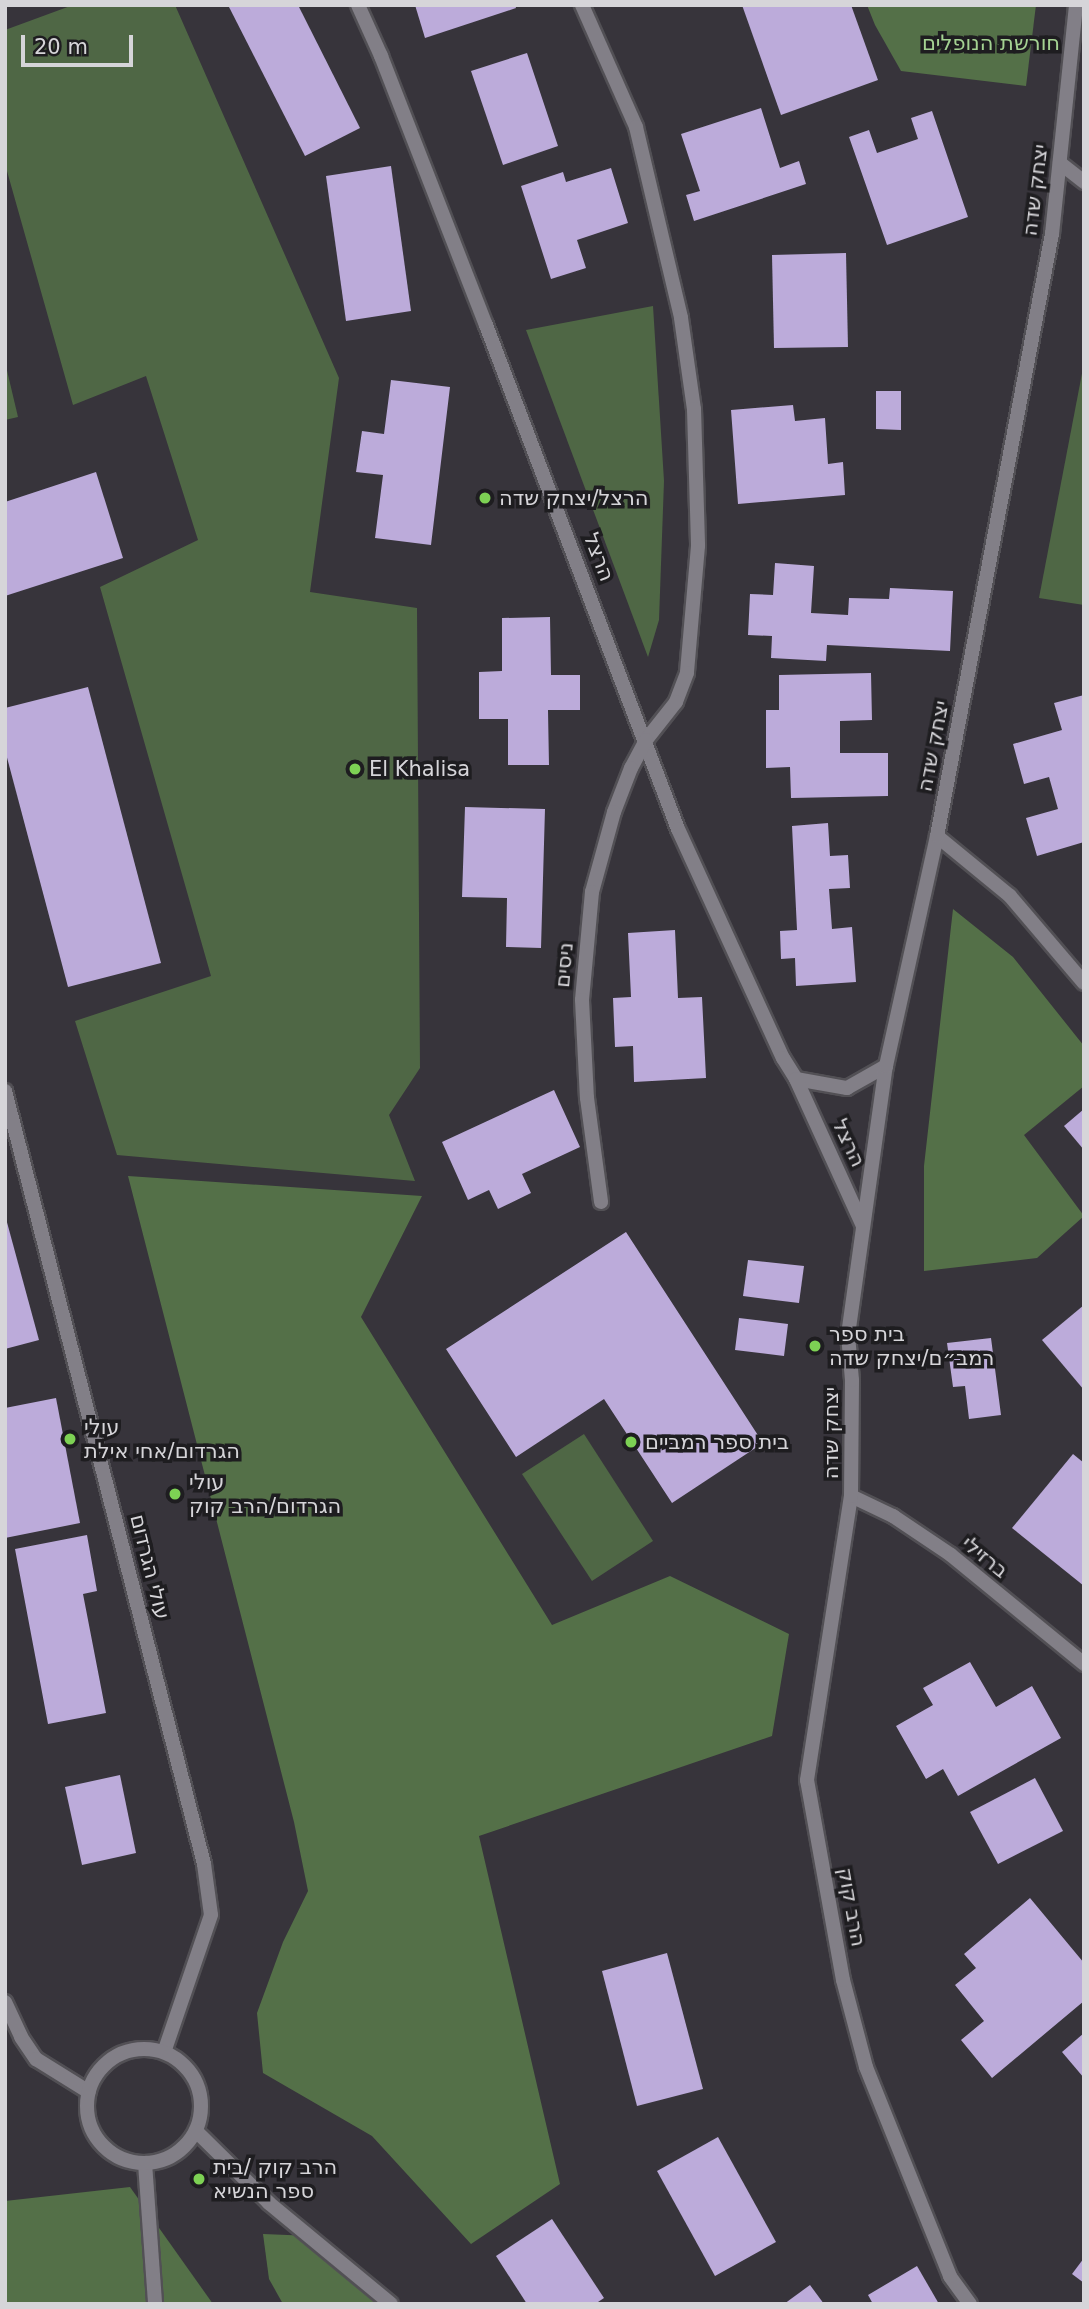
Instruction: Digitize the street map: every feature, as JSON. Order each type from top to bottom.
[{"type":"street","name":"הרצל","points":[[358,5],[401,107],[678,828],[745,978],[796,1079],[863,1226]]},
{"type":"street","name":"ניסים","points":[[582,5],[636,127],[681,318],[694,409],[698,546],[687,673],[677,702],[646,740],[631,768],[614,811],[592,892],[582,1000],[587,1098],[601,1202]]},
{"type":"street","name":"יצחק שדה","points":[[851,1496],[852,1380],[848,1335],[886,1066],[937,836],[1052,234],[1076,5]]},
{"type":"street","points":[[1060,163],[1084,182]]},
{"type":"street","points":[[937,836],[1010,896],[1084,983]]},
{"type":"street","name":"הרצל","points":[[796,1079],[847,1088],[886,1066]]},
{"type":"street","name":"עולי הגרדום","points":[[5,1091],[204,1864],[211,1915],[164,2052]]},
{"type":"street","name":"ברזילי","points":[[851,1496],[893,1516],[951,1555],[1084,1664]]},
{"type":"street","name":"הרב קוק","points":[[851,1496],[807,1780],[843,1980],[866,2067],[950,2276],[970,2304]]},
{"type":"street","points":[[5,2002],[21,2037],[36,2059],[89,2092]]},
{"type":"street","points":[[146,2049],[164,2052],[180,2060],[192,2073],[199,2088],[202,2106],[195,2131],[179,2152],[163,2161],[145,2164],[127,2161],[111,2153],[98,2141],[89,2125],[86,2108],[89,2092],[97,2073],[110,2059],[127,2051],[146,2049]]},
{"type":"street","points":[[195,2131],[269,2203],[391,2304]]},
{"type":"street","points":[[145,2164],[155,2304]]},
{"type":"green space","points":[[73,5],[175,5],[339,378],[310,592],[417,608],[420,1068],[389,1115],[415,1181],[117,1155],[75,1021],[211,976],[100,587],[198,540],[146,376],[73,405],[5,164],[5,30]]},
{"type":"green space","name":"חורשת הנופלים","points":[[867,5],[1036,5],[1026,86],[901,71]]},
{"type":"green space","points":[[653,306],[664,481],[659,620],[648,657],[526,330]]},
{"type":"green space","points":[[5,362],[18,417],[5,420]]},
{"type":"green space","points":[[1084,363],[1084,605],[1039,598]]},
{"type":"green space","points":[[953,909],[1013,957],[1084,1046],[1084,1086],[1024,1135],[1084,1216],[1037,1258],[924,1271],[924,1166]]},
{"type":"green space","points":[[128,1176],[422,1196],[361,1317],[552,1625],[670,1576],[789,1634],[772,1736],[479,1836],[560,2184],[471,2244],[372,2136],[263,2073],[257,2013],[283,1942],[308,1891],[294,1822]]},
{"type":"green space","points":[[584,1434],[653,1541],[592,1581],[522,1474]]},
{"type":"green space","points":[[130,2187],[213,2304],[5,2304],[5,2201]]},
{"type":"green space","points":[[263,2234],[312,2236],[385,2304],[283,2304],[269,2279]]},
{"type":"building","points":[[228,5],[298,5],[360,128],[305,156]]},
{"type":"building","points":[[415,5],[515,5],[516,8],[425,38]]},
{"type":"building","points":[[742,5],[851,5],[878,80],[781,115]]},
{"type":"building","points":[[527,53],[558,146],[503,165],[471,71]]},
{"type":"building","points":[[761,108],[780,168],[799,161],[806,184],[694,221],[686,195],[700,191],[681,134]]},
{"type":"building","points":[[932,111],[968,217],[887,245],[849,137],[869,130],[877,153],[918,139],[911,118]]},
{"type":"building","points":[[391,166],[411,311],[346,321],[326,176]]},
{"type":"building","points":[[611,168],[628,223],[577,240],[586,268],[551,279],[521,186],[563,172],[566,182]]},
{"type":"building","points":[[846,253],[848,347],[774,348],[772,255]]},
{"type":"building","points":[[391,380],[450,387],[431,545],[375,538],[383,475],[356,472],[362,431],[384,434]]},
{"type":"building","points":[[876,391],[901,391],[901,430],[876,429]]},
{"type":"building","points":[[793,405],[795,421],[825,418],[828,464],[843,462],[845,495],[738,504],[731,410]]},
{"type":"building","points":[[96,472],[123,558],[5,596],[5,502]]},
{"type":"building","points":[[775,563],[814,566],[811,613],[848,615],[849,598],[889,599],[890,588],[953,591],[950,651],[827,645],[826,661],[771,658],[772,636],[748,635],[750,594],[773,595]]},
{"type":"building","points":[[550,617],[551,675],[580,675],[580,710],[548,710],[549,765],[508,765],[508,719],[479,719],[479,672],[502,671],[502,618]]},
{"type":"building","points":[[871,673],[872,720],[840,721],[840,753],[888,753],[888,796],[791,798],[790,767],[766,768],[766,710],[779,710],[779,675]]},
{"type":"building","points":[[88,687],[161,963],[68,987],[5,750],[5,708]]},
{"type":"building","points":[[1084,695],[1084,842],[1037,856],[1026,818],[1058,809],[1049,777],[1024,784],[1013,744],[1062,730],[1054,703]]},
{"type":"building","points":[[465,807],[545,809],[541,948],[506,947],[507,898],[462,897]]},
{"type":"building","points":[[828,823],[830,856],[848,855],[850,888],[829,889],[832,929],[852,927],[856,982],[796,986],[795,958],[781,959],[780,931],[797,930],[792,826]]},
{"type":"building","points":[[675,930],[678,998],[702,997],[706,1078],[634,1082],[633,1046],[615,1047],[613,998],[631,997],[628,933]]},
{"type":"building","points":[[554,1090],[580,1147],[522,1174],[531,1193],[498,1209],[489,1190],[468,1200],[442,1142]]},
{"type":"building","points":[[1084,1109],[1084,1150],[1064,1126]]},
{"type":"building","points":[[5,1215],[39,1340],[5,1349]]},
{"type":"building","points":[[626,1232],[763,1443],[672,1503],[604,1399],[516,1457],[446,1349]]},
{"type":"building","points":[[748,1260],[804,1266],[799,1303],[743,1296]]},
{"type":"building","points":[[1084,1305],[1084,1390],[1042,1340]]},
{"type":"building","points":[[739,1318],[788,1324],[784,1356],[735,1350]]},
{"type":"building","points":[[991,1338],[1001,1415],[969,1419],[965,1386],[953,1387],[947,1343]]},
{"type":"building","points":[[56,1398],[80,1523],[5,1538],[5,1408]]},
{"type":"building","points":[[1073,1454],[1084,1463],[1084,1586],[1012,1528]]},
{"type":"building","points":[[87,1535],[97,1591],[83,1594],[106,1713],[48,1724],[15,1549]]},
{"type":"building","points":[[970,1662],[996,1707],[1032,1686],[1061,1738],[958,1796],[943,1769],[926,1779],[896,1726],[933,1705],[923,1688]]},
{"type":"building","points":[[120,1775],[136,1853],[82,1865],[65,1787]]},
{"type":"building","points":[[1035,1778],[1063,1831],[998,1864],[970,1812]]},
{"type":"building","points":[[1030,1898],[1084,1963],[1084,2001],[992,2078],[961,2040],[984,2021],[955,1985],[976,1968],[964,1954]]},
{"type":"building","points":[[667,1953],[703,2089],[637,2106],[602,1971]]},
{"type":"building","points":[[1084,2033],[1084,2078],[1062,2052]]},
{"type":"building","points":[[718,2137],[776,2242],[715,2276],[657,2171]]},
{"type":"building","points":[[552,2219],[604,2298],[595,2304],[527,2304],[496,2256]]},
{"type":"building","points":[[1084,2258],[1084,2283],[1072,2274]]},
{"type":"building","points":[[917,2266],[939,2304],[873,2304],[868,2295]]},
{"type":"building","points":[[810,2285],[824,2304],[784,2304]]},
{"type":"place","name":"הרצל/יצחק שדה","points":[[485,498]]},
{"type":"place","name":"El Khalisa","points":[[355,769]]},
{"type":"place","name":"בית ספר רמב״ם/יצחק שדה","points":[[815,1346]]},
{"type":"place","name":"עולי הגרדום/אחי אילת","points":[[70,1439]]},
{"type":"place","name":"בית ספר רמביים","points":[[631,1442]]},
{"type":"place","name":"עולי הגרדום/הרב קוק","points":[[175,1494]]},
{"type":"place","name":"הרב קוק /בית ספר הנשיא","points":[[199,2179]]}]
